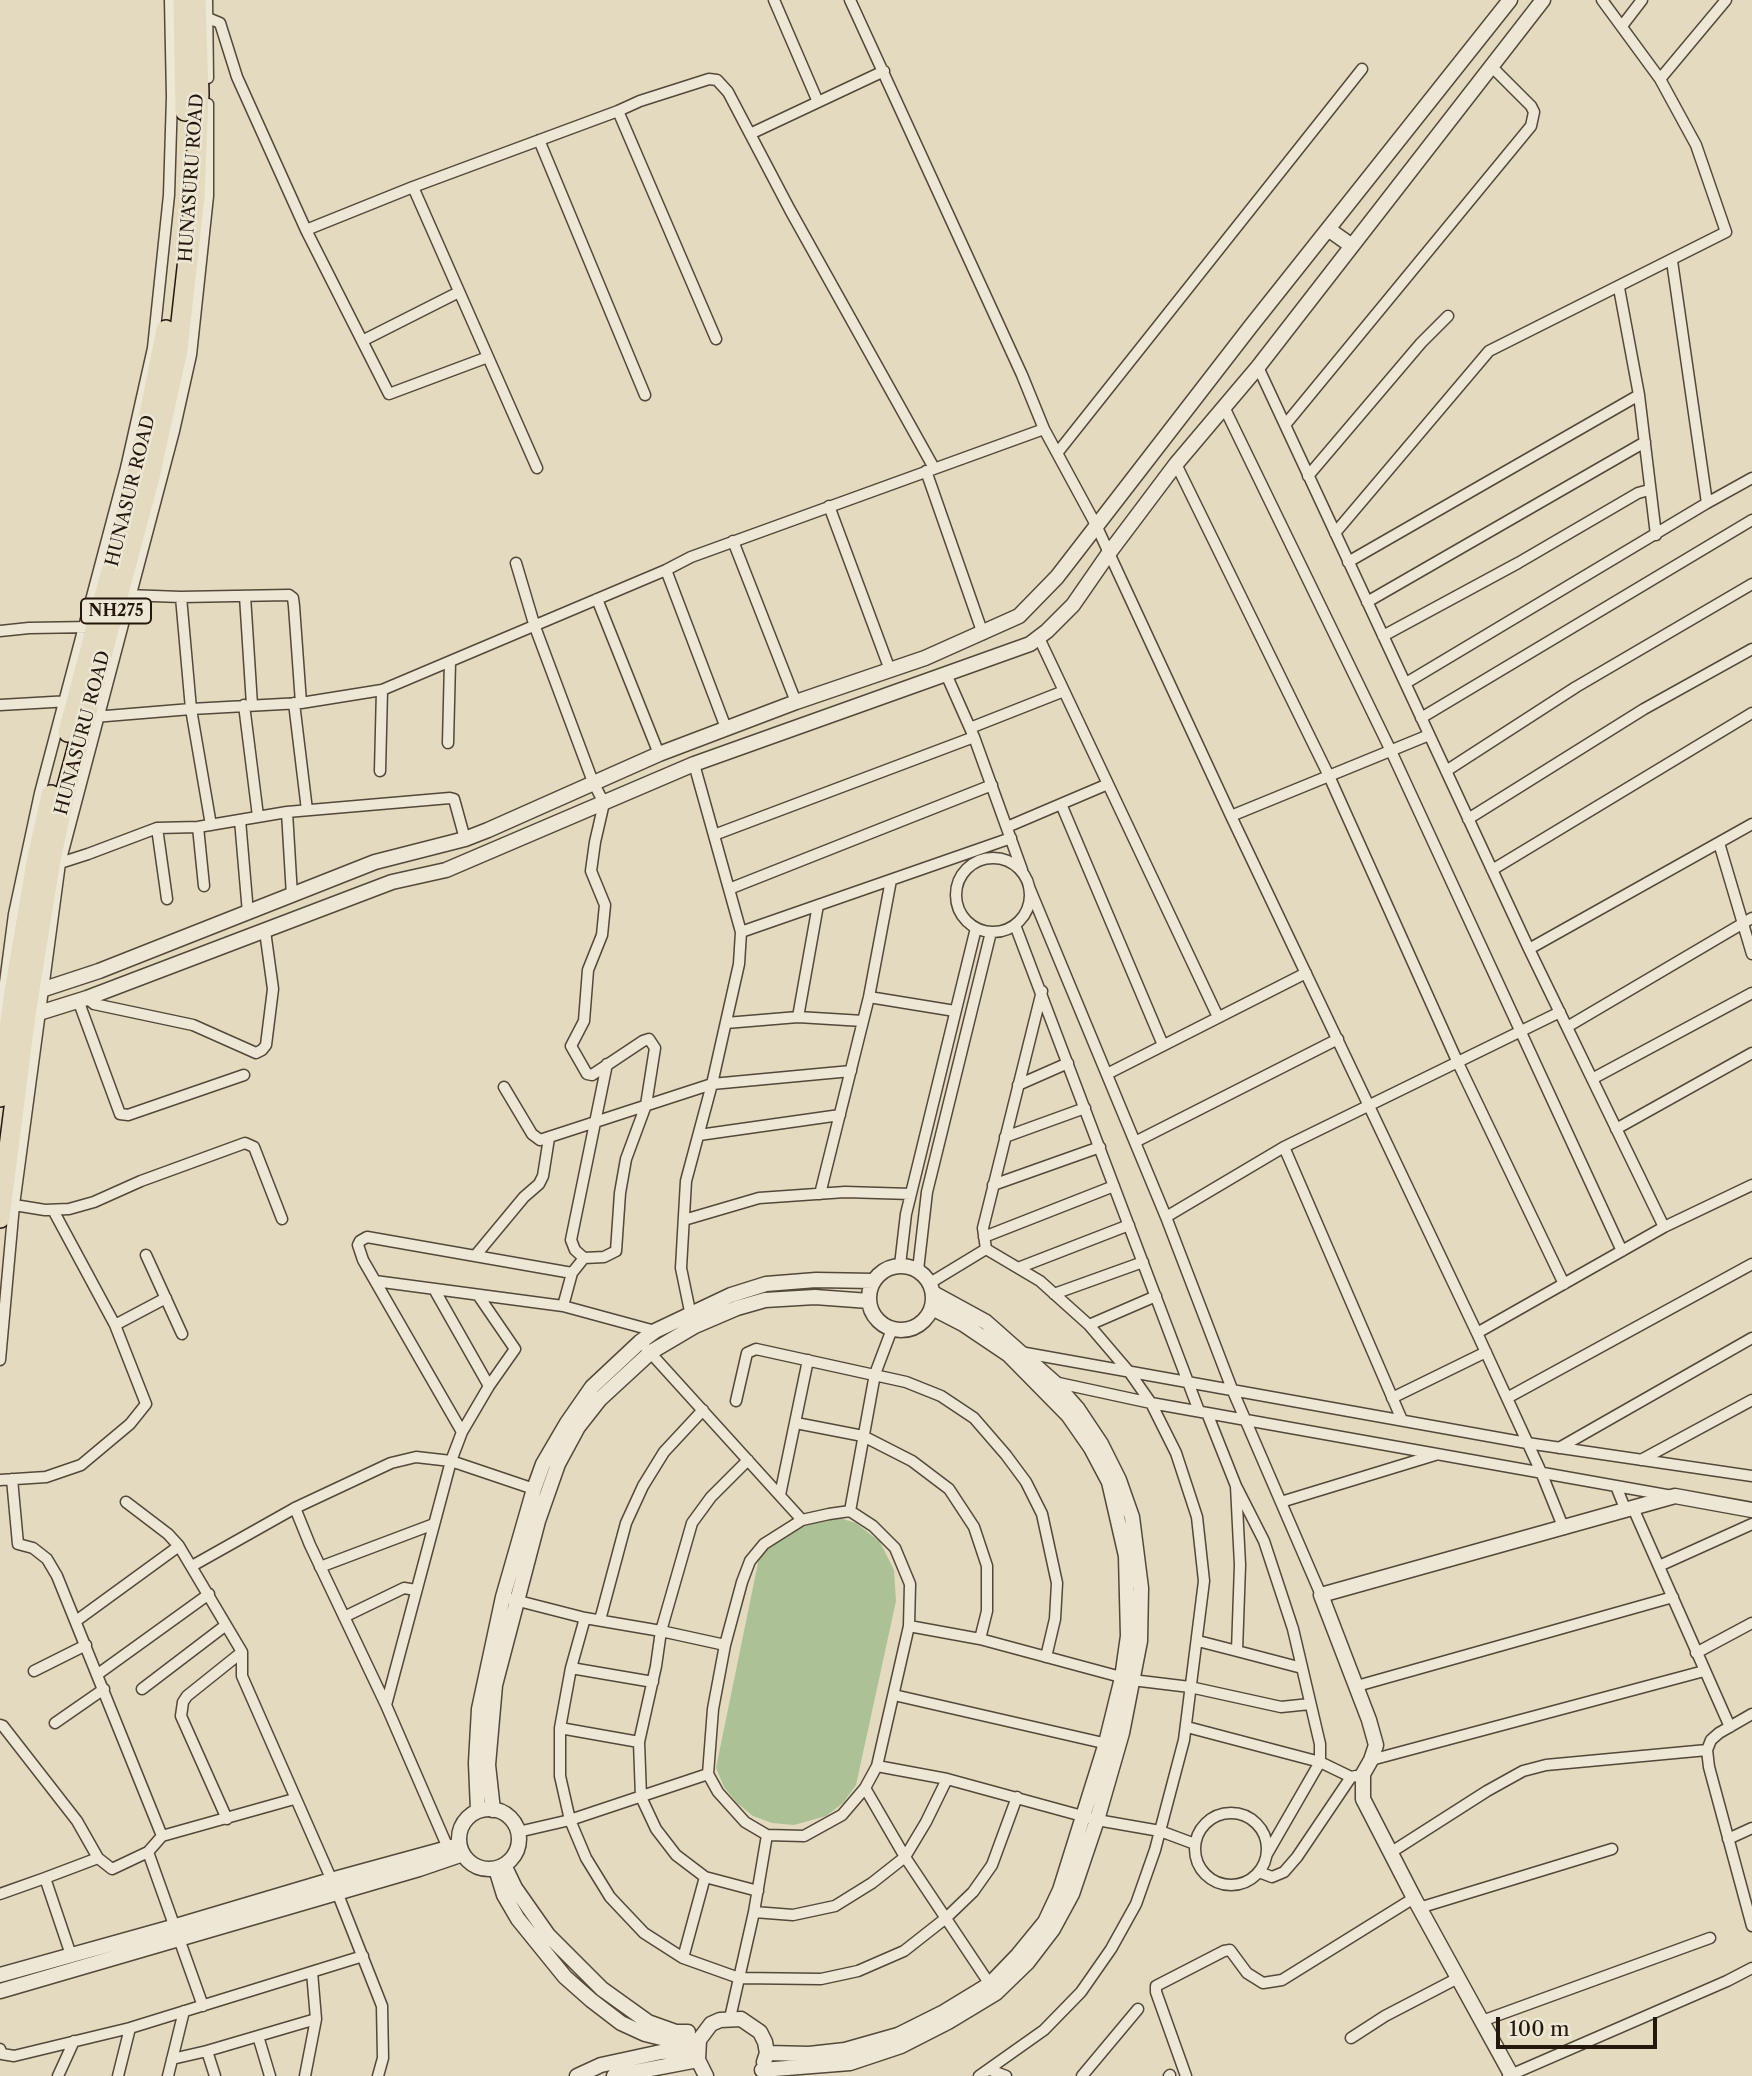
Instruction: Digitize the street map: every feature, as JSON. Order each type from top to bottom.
[{"type":"highway","name":"HUNASUR ROAD","points":[[0,1097],[23,1005],[37,857],[83,708],[91,627],[137,473],[164,347],[182,197],[185,93],[183,0]]},
{"type":"highway","name":"HUNASURU ROAD","points":[[5,1209],[23,1005],[56,861],[65,794],[83,708],[125,594],[178,349],[195,196],[199,94],[196,0]]},
{"type":"street","points":[[0,631],[91,627],[153,348],[169,195],[172,97],[170,0]]},
{"type":"street","points":[[207,0],[208,196],[191,355],[174,431],[125,594],[181,597],[289,595],[293,598],[297,703],[307,810]]},
{"type":"street","points":[[774,0],[818,102]]},
{"type":"street","points":[[850,0],[1044,429],[1096,525],[1231,816],[1478,1333],[1564,1529]]},
{"type":"street","points":[[23,1005],[99,971],[375,862],[465,839],[659,754],[890,670],[983,634],[1019,616],[1057,578],[1510,0]]},
{"type":"street","points":[[23,1005],[82,999],[392,882],[446,870],[694,764],[1016,650],[1039,638],[1073,605],[1176,464],[1258,367],[1543,0]]},
{"type":"street","points":[[1335,533],[1489,351],[1726,232],[1696,145],[1660,79],[1602,0]]},
{"type":"street","points":[[1622,26],[1642,0]]},
{"type":"street","points":[[1660,79],[1727,0]]},
{"type":"street","points":[[208,18],[220,23],[237,77],[306,230],[389,394],[488,357]]},
{"type":"street","points":[[1285,425],[1531,126],[1534,113],[1531,106],[1491,66]]},
{"type":"street","points":[[1058,452],[1362,69]]},
{"type":"street","points":[[750,134],[884,71]]},
{"type":"street","points":[[306,230],[640,101],[709,79],[717,80],[725,86],[930,469],[983,634]]},
{"type":"street","points":[[618,111],[716,339]]},
{"type":"street","points":[[539,140],[645,395]]},
{"type":"street","points":[[413,187],[537,468]]},
{"type":"street","points":[[1328,229],[1352,246]]},
{"type":"street","points":[[1672,261],[1707,502]]},
{"type":"street","points":[[1619,288],[1639,395],[1656,535]]},
{"type":"street","points":[[362,341],[459,292]]},
{"type":"street","points":[[1308,475],[1421,343],[1448,316]]},
{"type":"street","points":[[1258,367],[1529,949],[1664,1227]]},
{"type":"street","points":[[1348,562],[1639,395]]},
{"type":"street","points":[[1224,407],[1391,751],[1622,1251]]},
{"type":"street","points":[[0,705],[191,709],[297,703],[382,690],[691,557],[1044,429]]},
{"type":"street","points":[[1367,602],[1645,442]]},
{"type":"street","points":[[1176,464],[1329,776],[1458,1063],[1564,1284]]},
{"type":"street","points":[[1406,683],[1707,502],[1752,478]]},
{"type":"street","points":[[1383,636],[1518,563],[1638,493],[1649,490]]},
{"type":"street","points":[[830,506],[890,670]]},
{"type":"street","points":[[1421,718],[1752,520]]},
{"type":"street","points":[[733,541],[796,702]]},
{"type":"street","points":[[516,563],[535,626],[593,782],[604,803],[591,871],[605,905],[602,935],[588,970],[584,1021],[571,1046],[587,1074],[592,1075],[607,1065],[643,1041],[649,1039],[655,1048],[646,1105],[626,1159],[616,1251],[604,1257],[584,1258],[575,1250],[571,1240],[607,1065]]},
{"type":"street","points":[[666,570],[726,728]]},
{"type":"street","points":[[1446,771],[1576,687],[1752,584]]},
{"type":"street","points":[[245,596],[248,705],[258,816]]},
{"type":"street","points":[[181,597],[191,709],[211,825]]},
{"type":"street","points":[[597,598],[659,754]]},
{"type":"street","points":[[1039,638],[1218,1017]]},
{"type":"street","points":[[1468,819],[1644,709],[1752,649]]},
{"type":"street","points":[[448,743],[450,662]]},
{"type":"street","points":[[946,674],[972,732],[1023,873],[1166,1217],[1232,1389],[1321,1595],[1357,1686],[1376,1745],[1371,1760],[1284,1872],[1272,1877],[1259,1872]]},
{"type":"street","points":[[380,771],[382,690]]},
{"type":"street","points":[[714,835],[972,732],[1064,691]]},
{"type":"street","points":[[23,1005],[14,914],[40,793],[83,708]]},
{"type":"street","points":[[1492,870],[1752,713]]},
{"type":"street","points":[[1231,816],[1429,735]]},
{"type":"street","points":[[692,1320],[681,1268],[686,1181],[726,1023],[739,964],[741,932],[694,764]]},
{"type":"street","points":[[1007,827],[1108,784]]},
{"type":"street","points":[[729,890],[992,785]]},
{"type":"street","points":[[56,861],[157,828],[198,827],[288,812],[450,798],[454,799],[465,839]]},
{"type":"street","points":[[1061,804],[1163,1045]]},
{"type":"street","points":[[288,812],[292,896]]},
{"type":"street","points":[[240,820],[248,913]]},
{"type":"street","points":[[1529,949],[1752,824]]},
{"type":"street","points":[[198,827],[205,886]]},
{"type":"street","points":[[157,828],[167,899]]},
{"type":"street","points":[[741,932],[1012,838]]},
{"type":"street","points":[[1719,843],[1748,921],[1752,954]]},
{"type":"street","points":[[1023,873],[1012,863],[998,858],[984,859],[971,865],[961,876],[956,890],[958,905],[965,918],[976,928],[990,932],[1003,930],[1015,925],[1025,914],[1030,901],[1029,887]]},
{"type":"street","points":[[820,1194],[869,997],[891,880]]},
{"type":"street","points":[[798,1017],[818,905]]},
{"type":"street","points":[[1567,1027],[1748,921]]},
{"type":"street","points":[[1015,925],[1188,1382],[1264,1541],[1293,1629],[1320,1744],[1320,1762],[1259,1872],[1247,1882],[1232,1885],[1217,1882],[1204,1873],[1197,1859],[1195,1844],[1203,1827],[1217,1815],[1236,1813],[1253,1820],[1265,1835],[1267,1854]]},
{"type":"street","points":[[900,1265],[906,1214],[976,928]]},
{"type":"street","points":[[82,999],[94,1004],[193,1025],[256,1053],[262,1051],[266,1045],[273,989],[265,931]]},
{"type":"street","points":[[918,1270],[927,1192],[990,932]]},
{"type":"street","points":[[1107,1074],[1306,973]]},
{"type":"street","points":[[979,2076],[1044,2030],[1081,1992],[1104,1960],[1136,1904],[1160,1831],[1187,1727],[1204,1581],[1197,1517],[1176,1453],[1150,1403],[1130,1373],[1089,1325],[1040,1281],[986,1249],[983,1228],[1042,991]]},
{"type":"street","points":[[1592,1079],[1752,993]]},
{"type":"street","points":[[869,997],[955,1011]]},
{"type":"street","points":[[82,999],[120,1114],[128,1115],[244,1075]]},
{"type":"street","points":[[1166,1217],[1284,1147],[1560,1012]]},
{"type":"street","points":[[726,1023],[798,1017],[863,1021]]},
{"type":"street","points":[[1135,1142],[1338,1039]]},
{"type":"street","points":[[1616,1129],[1752,1054]]},
{"type":"street","points":[[1018,1085],[1068,1063]]},
{"type":"street","points":[[504,1087],[532,1134],[540,1140],[712,1084],[851,1071]]},
{"type":"street","points":[[1005,1137],[1085,1108]]},
{"type":"street","points":[[699,1135],[840,1115]]},
{"type":"street","points":[[475,1256],[524,1197],[539,1184],[543,1176],[549,1138]]},
{"type":"street","points":[[0,1360],[5,1209],[69,1209],[94,1202],[141,1181],[245,1143],[254,1147],[282,1219]]},
{"type":"street","points":[[993,1185],[1100,1147]]},
{"type":"street","points":[[1284,1147],[1402,1420]]},
{"type":"street","points":[[1478,1333],[1664,1227],[1752,1185]]},
{"type":"street","points":[[984,1237],[1114,1186]]},
{"type":"street","points":[[684,1220],[759,1198],[845,1192],[911,1194]]},
{"type":"street","points":[[53,1210],[115,1325],[146,1404],[130,1424],[81,1465],[46,1476],[6,1480],[18,1544],[33,1548],[47,1559],[57,1576],[162,1836]]},
{"type":"street","points":[[1018,1268],[1129,1225]]},
{"type":"street","points":[[462,1432],[375,1281],[358,1245],[360,1241],[367,1237],[572,1273]]},
{"type":"street","points":[[931,1288],[986,1249]]},
{"type":"street","points":[[146,1255],[182,1334]]},
{"type":"street","points":[[563,1306],[572,1273],[584,1258]]},
{"type":"street","points":[[1054,1294],[1143,1262]]},
{"type":"street","points":[[1507,1398],[1752,1264]]},
{"type":"street","points":[[706,2076],[700,2045],[711,2024],[730,2018],[741,2019],[760,2032],[767,2053],[760,2073],[851,2069],[901,2046],[948,2022],[1027,1963],[1053,1929],[1072,1894],[1127,1679],[1140,1641],[1141,1588],[1132,1517],[1119,1480],[1101,1444],[1077,1408],[1055,1382],[986,1322],[931,1288],[918,1270],[900,1265],[880,1273],[874,1281],[869,1301],[873,1314],[881,1323],[892,1329],[912,1329],[928,1317],[932,1308],[931,1288]]},
{"type":"street","points":[[510,1598],[558,1464],[578,1427],[600,1399],[651,1352],[692,1320],[731,1296],[766,1284],[816,1280],[874,1281]]},
{"type":"street","points":[[375,1281],[563,1306],[655,1331]]},
{"type":"street","points":[[434,1289],[489,1386]]},
{"type":"street","points":[[386,1704],[450,1461],[462,1432],[515,1349],[478,1295]]},
{"type":"street","points":[[1089,1325],[1156,1296]]},
{"type":"street","points":[[486,1810],[476,1763],[479,1709],[510,1598],[534,1489],[555,1443],[592,1387],[655,1331],[765,1300],[815,1297],[869,1301]]},
{"type":"street","points":[[115,1325],[166,1298]]},
{"type":"street","points":[[932,1308],[963,1324],[1000,1349],[1032,1378],[1068,1415],[1091,1448],[1109,1482],[1126,1556],[1127,1679]]},
{"type":"street","points":[[850,1511],[875,1374],[892,1329]]},
{"type":"street","points":[[1559,1448],[1752,1338]]},
{"type":"street","points":[[640,1342],[802,1520]]},
{"type":"street","points":[[737,1401],[747,1353],[756,1349],[906,1382],[941,1396],[974,1418],[1026,1482],[1042,1514],[1057,1583],[1055,1619],[1046,1657]]},
{"type":"street","points":[[1000,1349],[1527,1443],[1752,1476]]},
{"type":"street","points":[[1392,1398],[1486,1352]]},
{"type":"street","points":[[780,1495],[808,1360]]},
{"type":"street","points":[[1032,1378],[1150,1403],[1752,1510]]},
{"type":"street","points":[[1641,1460],[1752,1400]]},
{"type":"street","points":[[600,1620],[626,1522],[643,1486],[664,1452],[703,1410]]},
{"type":"street","points":[[796,1423],[863,1436],[912,1461],[948,1489],[974,1527],[987,1566],[987,1611],[980,1639]]},
{"type":"street","points":[[1281,1502],[1439,1454]]},
{"type":"street","points":[[192,1566],[295,1508],[391,1463],[416,1457],[450,1461],[534,1489]]},
{"type":"street","points":[[748,1460],[711,1497],[692,1523],[662,1631],[639,1742],[641,1797],[656,1829],[676,1856],[705,1877],[758,1891]]},
{"type":"street","points":[[1236,1486],[1240,1565],[1237,1651]]},
{"type":"street","points":[[1616,1486],[1659,1566],[1730,1727]]},
{"type":"street","points":[[1321,1595],[1675,1496]]},
{"type":"street","points":[[126,1502],[168,1534],[179,1546],[242,1652],[242,1676],[334,1886],[382,2006],[383,2058],[378,2076]]},
{"type":"street","points":[[295,1508],[320,1567],[457,1849],[477,1867],[500,1867],[516,1851],[517,1832],[509,1817],[486,1810],[467,1818],[462,1826],[457,1849]]},
{"type":"street","points":[[850,1511],[873,1526],[895,1548],[910,1584],[909,1626],[877,1766],[865,1788],[842,1815],[804,1836],[767,1835],[745,1822],[718,1792],[708,1774],[713,1709],[725,1645],[750,1561],[764,1544],[802,1520],[850,1511]]},
{"type":"street","points":[[320,1567],[434,1524]]},
{"type":"street","points":[[1659,1566],[1752,1524]]},
{"type":"street","points":[[76,1621],[179,1546]]},
{"type":"street","points":[[344,1617],[404,1588],[416,1590]]},
{"type":"street","points":[[98,1674],[209,1594]]},
{"type":"street","points":[[1357,1686],[1673,1597]]},
{"type":"street","points":[[510,1598],[585,1618],[725,1645]]},
{"type":"street","points":[[585,1618],[571,1668],[560,1728],[560,1776],[570,1820],[586,1858],[610,1897],[644,1933],[683,1958],[739,1978],[821,1979],[858,1971],[904,1951],[946,1918],[973,1892],[992,1865],[1017,1797]]},
{"type":"street","points":[[1696,1653],[1752,1623]]},
{"type":"street","points":[[142,1689],[226,1625]]},
{"type":"street","points":[[909,1626],[980,1639],[1127,1679],[1190,1687],[1281,1707],[1310,1704]]},
{"type":"street","points":[[1198,1641],[1302,1668]]},
{"type":"street","points":[[34,1671],[86,1645]]},
{"type":"street","points":[[227,1819],[181,1716],[183,1702],[187,1696],[242,1652]]},
{"type":"street","points":[[571,1668],[653,1682]]},
{"type":"street","points":[[1371,1760],[1704,1671]]},
{"type":"street","points":[[55,1723],[104,1689]]},
{"type":"street","points":[[894,1695],[1112,1745]]},
{"type":"street","points":[[1752,1714],[1711,1740],[1707,1750],[1728,1839],[1748,1894],[1752,1926]]},
{"type":"street","points":[[0,1725],[77,1821],[98,1858],[112,1869],[148,1852],[162,1836],[295,1799]]},
{"type":"street","points":[[1187,1727],[1320,1762],[1357,1776]]},
{"type":"street","points":[[560,1728],[639,1742]]},
{"type":"street","points":[[1390,1853],[1523,1771],[1546,1765],[1707,1750]]},
{"type":"street","points":[[877,1766],[947,1779],[1090,1818],[1160,1831],[1195,1844]]},
{"type":"street","points":[[517,1832],[570,1820],[708,1774]]},
{"type":"street","points":[[1357,1776],[1363,1799],[1390,1853],[1510,2075],[1727,1982],[1752,1968]]},
{"type":"street","points":[[754,1912],[793,1915],[835,1906],[872,1883],[905,1857],[947,1779]]},
{"type":"street","points":[[865,1788],[905,1857],[993,1988]]},
{"type":"street","points":[[1728,1839],[1752,1828]]},
{"type":"street","points":[[730,2018],[754,1912],[767,1835]]},
{"type":"street","points":[[0,1991],[178,1932],[457,1849]]},
{"type":"street","points":[[1186,2076],[1156,1986],[1230,1950],[1247,1973],[1263,1983],[1282,1980],[1416,1903],[1612,1849]]},
{"type":"street","points":[[148,1852],[203,2006]]},
{"type":"street","points":[[0,1894],[98,1858]]},
{"type":"street","points":[[500,1867],[504,1895],[518,1919],[565,1977],[621,2023],[645,2035],[700,2045]]},
{"type":"street","points":[[683,1958],[705,1877]]},
{"type":"street","points":[[46,1878],[71,1955]]},
{"type":"street","points":[[0,1975],[71,1955],[178,1932]]},
{"type":"street","points":[[1482,2021],[1710,1938]]},
{"type":"street","points":[[0,2049],[2,2054],[14,2056],[130,2028],[363,1956]]},
{"type":"street","points":[[305,2076],[316,2019],[313,1972]]},
{"type":"street","points":[[1351,2038],[1385,2016],[1458,1978]]},
{"type":"street","points":[[767,2053],[808,2054],[845,2050],[898,2035],[993,1988]]},
{"type":"street","points":[[1082,2076],[1138,2009]]},
{"type":"street","points":[[168,2076],[184,2011]]},
{"type":"street","points":[[172,2059],[316,2019]]},
{"type":"street","points":[[118,2076],[130,2028]]},
{"type":"street","points":[[258,2036],[270,2076]]},
{"type":"street","points":[[58,2076],[74,2041]]},
{"type":"street","points":[[577,2076],[601,2065],[700,2045]]},
{"type":"street","points":[[614,2076],[700,2045]]},
{"type":"street","points":[[207,2051],[215,2076]]},
{"type":"street","points":[[990,2070],[1003,2075]]},
{"type":"green space","points":[[836,1517],[856,1523],[880,1542],[894,1570],[896,1601],[856,1785],[843,1803],[826,1816],[794,1825],[772,1823],[753,1816],[737,1803],[724,1787],[716,1768],[759,1558],[786,1527]]}]
